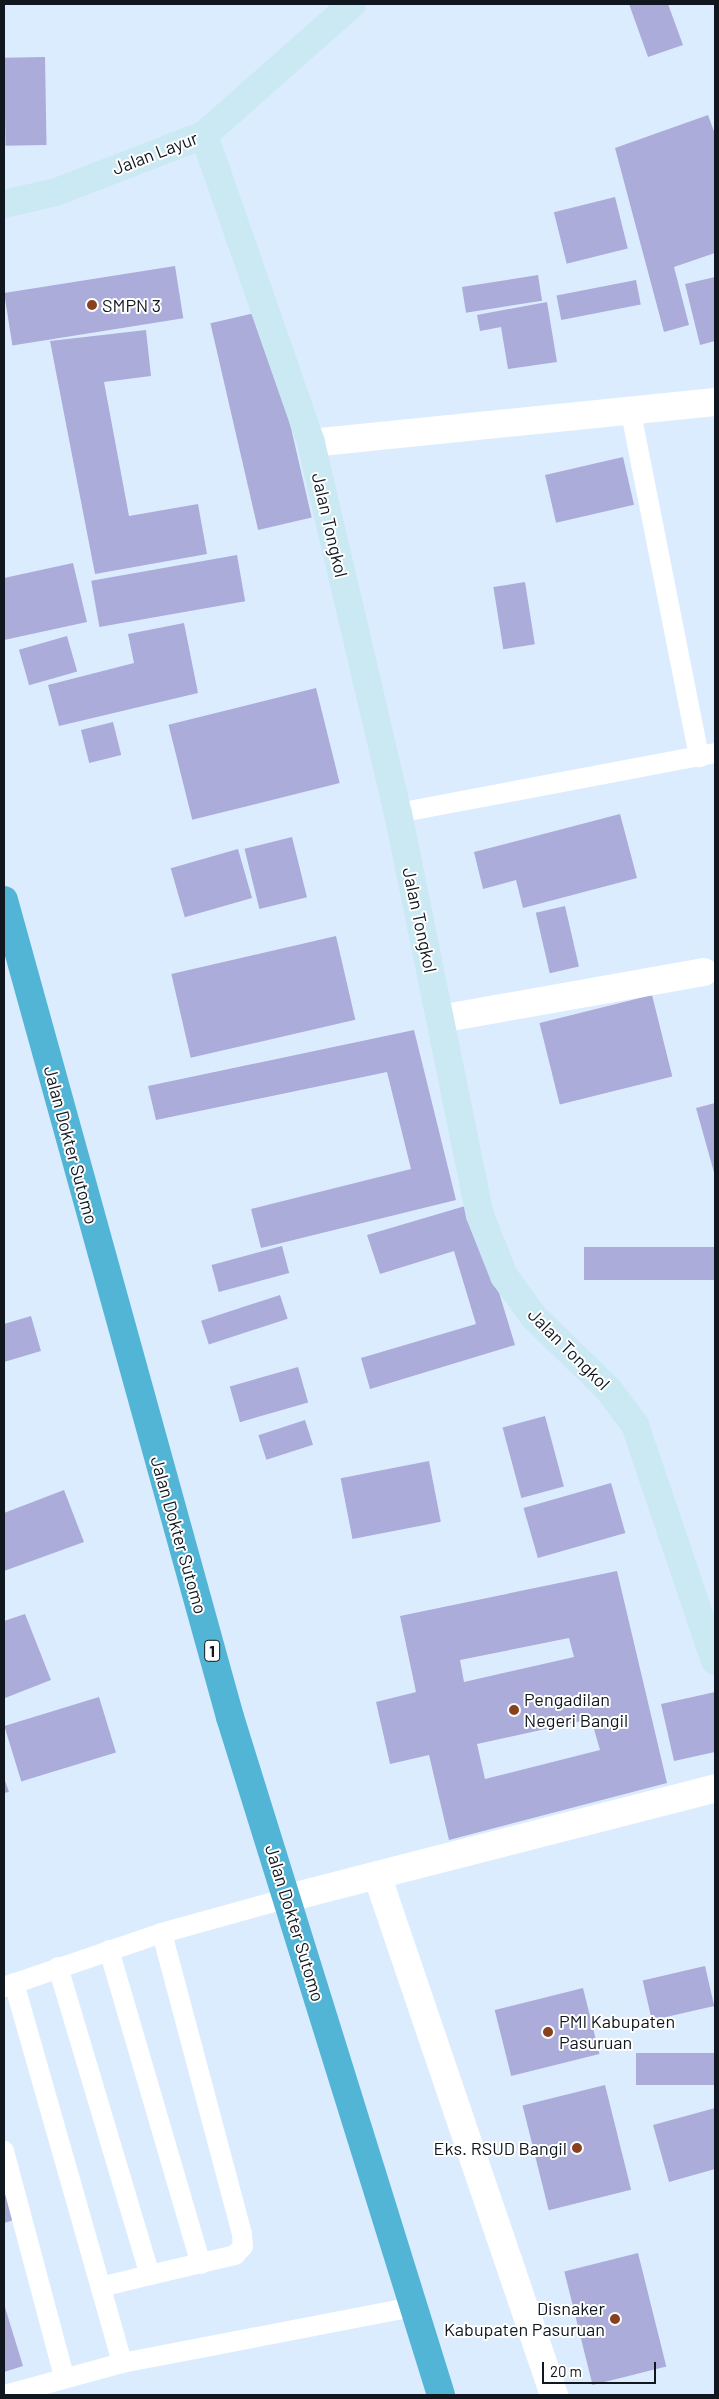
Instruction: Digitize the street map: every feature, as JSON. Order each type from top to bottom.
[{"type":"highway","name":"Jalan Dokter Sutomo","points":[[4,900],[227,1707],[288,1898],[441,2395]]},
{"type":"street","name":"Jalan Layur","points":[[4,204],[56,192],[204,135],[352,4]]},
{"type":"street","name":"Jalan Tongkol","points":[[204,135],[311,443],[398,813],[480,1215],[504,1276],[534,1317],[609,1390],[635,1424],[715,1661]]},
{"type":"street","points":[[311,443],[631,413],[715,402]]},
{"type":"street","points":[[440,1019],[704,972]]},
{"type":"street","points":[[288,1898],[715,1788]]},
{"type":"street","points":[[377,1875],[554,2395]]},
{"type":"lane","points":[[398,813],[707,755],[631,413]]},
{"type":"lane","points":[[122,2363],[101,2287],[9,1985],[162,1933],[288,1898]]},
{"type":"lane","points":[[101,2287],[235,2255],[243,2246],[242,2234],[162,1933]]},
{"type":"lane","points":[[109,1950],[201,2264]]},
{"type":"lane","points":[[58,1967],[150,2275]]},
{"type":"lane","points":[[4,2151],[64,2377]]},
{"type":"lane","points":[[5,2395],[64,2377],[122,2363],[413,2307]]},
{"type":"building","points":[[629,4],[668,4],[683,45],[648,57]]},
{"type":"building","points":[[45,57],[47,145],[6,146],[4,58]]},
{"type":"building","points":[[708,115],[715,134],[715,253],[674,267],[689,325],[664,332],[615,148]]},
{"type":"building","points":[[615,197],[628,248],[567,264],[554,212]]},
{"type":"building","name":"SMPN 3","points":[[175,266],[183,318],[12,345],[4,293]]},
{"type":"building","points":[[538,275],[542,301],[466,313],[462,287]]},
{"type":"building","points":[[715,277],[715,341],[700,345],[685,284]]},
{"type":"building","points":[[636,280],[641,305],[561,320],[556,295]]},
{"type":"building","points":[[547,302],[557,362],[508,369],[501,327],[480,331],[477,315]]},
{"type":"building","points":[[264,311],[312,518],[258,530],[210,323]]},
{"type":"building","points":[[146,330],[151,376],[104,382],[129,516],[198,504],[207,554],[95,574],[50,341]]},
{"type":"building","points":[[623,457],[634,505],[556,523],[545,475]]},
{"type":"building","points":[[237,555],[245,601],[99,627],[91,581]]},
{"type":"building","points":[[73,563],[87,622],[4,640],[4,578]]},
{"type":"building","points":[[525,582],[535,644],[503,649],[493,587]]},
{"type":"building","points":[[184,623],[198,693],[59,726],[48,685],[134,663],[128,634]]},
{"type":"building","points":[[67,636],[77,672],[29,685],[19,650]]},
{"type":"building","points":[[316,688],[340,783],[192,820],[169,725]]},
{"type":"building","points":[[113,722],[121,755],[89,763],[81,730]]},
{"type":"building","points":[[620,814],[637,878],[523,908],[516,880],[483,889],[474,852]]},
{"type":"building","points":[[292,837],[307,897],[259,909],[244,849]]},
{"type":"building","points":[[238,849],[252,898],[185,917],[171,868]]},
{"type":"building","points":[[565,906],[579,966],[550,973],[536,913]]},
{"type":"building","points":[[336,936],[355,1020],[191,1058],[171,974]]},
{"type":"building","points":[[652,995],[672,1077],[560,1105],[539,1023]]},
{"type":"building","points":[[414,1030],[456,1200],[261,1248],[251,1209],[411,1169],[387,1072],[156,1120],[148,1086]]},
{"type":"building","points":[[715,1103],[715,1176],[696,1108]]},
{"type":"building","points":[[472,1204],[515,1345],[370,1389],[361,1358],[476,1324],[454,1251],[380,1274],[367,1235]]},
{"type":"building","points":[[282,1246],[289,1273],[219,1292],[211,1265]]},
{"type":"building","points":[[584,1247],[715,1247],[715,1280],[584,1280]]},
{"type":"building","points":[[280,1295],[288,1319],[209,1344],[201,1321]]},
{"type":"building","points":[[31,1316],[41,1351],[4,1362],[4,1324]]},
{"type":"building","points":[[298,1367],[308,1403],[240,1422],[230,1387]]},
{"type":"building","points":[[545,1416],[564,1487],[521,1498],[502,1427]]},
{"type":"building","points":[[305,1420],[313,1445],[266,1460],[258,1435]]},
{"type":"building","points":[[429,1461],[441,1522],[352,1539],[341,1478]]},
{"type":"building","points":[[611,1483],[625,1533],[538,1558],[524,1508]]},
{"type":"building","points":[[64,1490],[84,1542],[4,1571],[4,1513]]},
{"type":"building","name":"Pengadilan Negeri Bangil","points":[[617,1571],[667,1783],[449,1840],[429,1755],[390,1764],[376,1702],[416,1692],[400,1616]],"holes":[[[569,1638],[574,1657],[464,1682],[460,1660]],[[591,1719],[600,1750],[485,1779],[477,1744]]]},
{"type":"building","points":[[25,1614],[51,1680],[5,1698],[4,1621]]},
{"type":"building","points":[[715,1692],[715,1752],[674,1761],[661,1704]]},
{"type":"building","points":[[99,1697],[116,1752],[21,1781],[4,1726]]},
{"type":"building","points":[[4,1778],[9,1792],[4,1793]]},
{"type":"building","points":[[705,1966],[714,2006],[652,2020],[643,1980]]},
{"type":"building","name":"PMI Kabupaten Pasuruan","points":[[583,1988],[599,2054],[511,2076],[495,2010]]},
{"type":"building","points":[[636,2053],[715,2053],[715,2085],[636,2085]]},
{"type":"building","name":"Eks. RSUD Bangil","points":[[605,2085],[631,2190],[549,2210],[523,2106]]},
{"type":"building","points":[[715,2108],[715,2169],[669,2182],[653,2125]]},
{"type":"building","points":[[4,2189],[14,2220],[4,2223]]},
{"type":"building","name":"Disnaker Kabupaten Pasuruan","points":[[638,2253],[666,2367],[593,2385],[564,2271]]},
{"type":"building","points":[[4,2304],[23,2366],[4,2372]]},
{"type":"place","name":"SMPN 3","points":[[92,305]]},
{"type":"place","name":"Pengadilan Negeri Bangil","points":[[514,1710]]},
{"type":"place","name":"PMI Kabupaten Pasuruan","points":[[548,2032]]},
{"type":"place","name":"Eks. RSUD Bangil","points":[[577,2148]]},
{"type":"place","name":"Disnaker Kabupaten Pasuruan","points":[[615,2319]]}]
